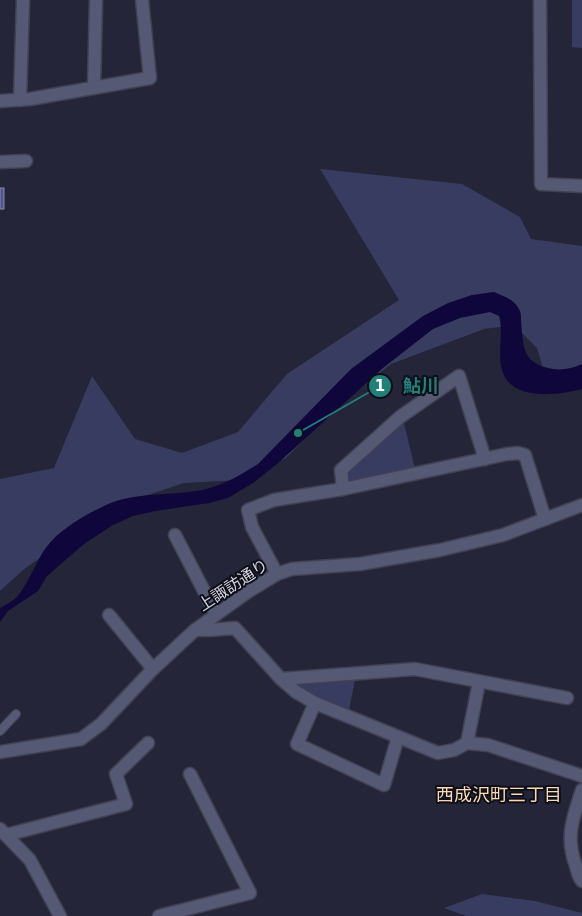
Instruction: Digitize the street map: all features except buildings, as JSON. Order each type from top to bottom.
[{"type":"street","points":[[20,100],[23,0]]},
{"type":"street","points":[[94,88],[96,0]]},
{"type":"street","points":[[0,101],[20,100],[150,78],[142,0]]},
{"type":"street","points":[[540,0],[541,184],[582,186]]},
{"type":"street","points":[[0,162],[26,161]]},
{"type":"street","points":[[343,489],[341,470],[400,417],[459,376],[485,459]]},
{"type":"street","points":[[277,574],[252,527],[248,510],[274,500],[343,489],[518,453],[525,455],[545,518]]},
{"type":"street","name":"上諏訪通り","points":[[0,752],[81,739],[100,724],[152,669],[195,630],[277,574],[292,569],[360,564],[400,558],[503,535],[582,505]]},
{"type":"street","points":[[175,535],[216,614]]},
{"type":"street","points":[[109,615],[152,669]]},
{"type":"street","points":[[195,630],[234,628],[281,679],[296,692],[314,703],[438,753],[454,750],[468,743],[488,745],[582,776]]},
{"type":"street","points":[[281,679],[415,669],[568,698]]},
{"type":"street","points":[[468,743],[479,682]]},
{"type":"street","points":[[314,703],[297,744],[384,785],[398,737]]},
{"type":"street","points":[[3,832],[126,804],[116,774],[148,743]]},
{"type":"street","points":[[159,916],[250,893],[190,774]]},
{"type":"street","points":[[582,790],[571,823],[570,843],[573,860],[582,881]]},
{"type":"street","points":[[3,832],[30,860],[60,916]]},
{"type":"lane","points":[[0,731],[16,714]]},
{"type":"shaded area","points":[[572,0],[582,0],[582,48],[572,47]]},
{"type":"shaded area","points":[[320,169],[462,184],[520,217],[531,239],[582,246],[582,379],[546,378],[537,348],[514,325],[484,329],[391,364],[332,411],[286,458],[240,480],[184,483],[111,507],[23,570],[0,591],[0,479],[54,468],[92,376],[135,439],[182,453],[238,432],[287,374],[399,300]]},
{"type":"shaded area","points":[[494,292],[511,300],[519,309],[525,349],[531,360],[536,364],[554,369],[568,369],[582,364],[582,389],[561,393],[537,394],[525,392],[515,387],[507,380],[502,370],[499,316],[490,312],[460,318],[433,329],[383,368],[277,464],[253,483],[228,498],[133,516],[113,525],[84,544],[47,576],[38,591],[8,611],[0,622],[0,608],[20,594],[45,549],[57,535],[73,523],[117,501],[139,496],[185,493],[221,484],[236,477],[258,464],[351,369],[423,316],[448,303],[472,295]]},
{"type":"shaded area","points":[[402,415],[416,473],[343,489],[341,470]]},
{"type":"shaded area","points":[[356,675],[348,715],[281,679]]},
{"type":"shaded area","points":[[482,894],[535,901],[582,913],[582,916],[466,916],[444,908]]},
{"type":"place","name":"鮎川","points":[[298,433]]},
{"type":"district","name":"西成沢町三丁目","points":[[499,794]]}]
